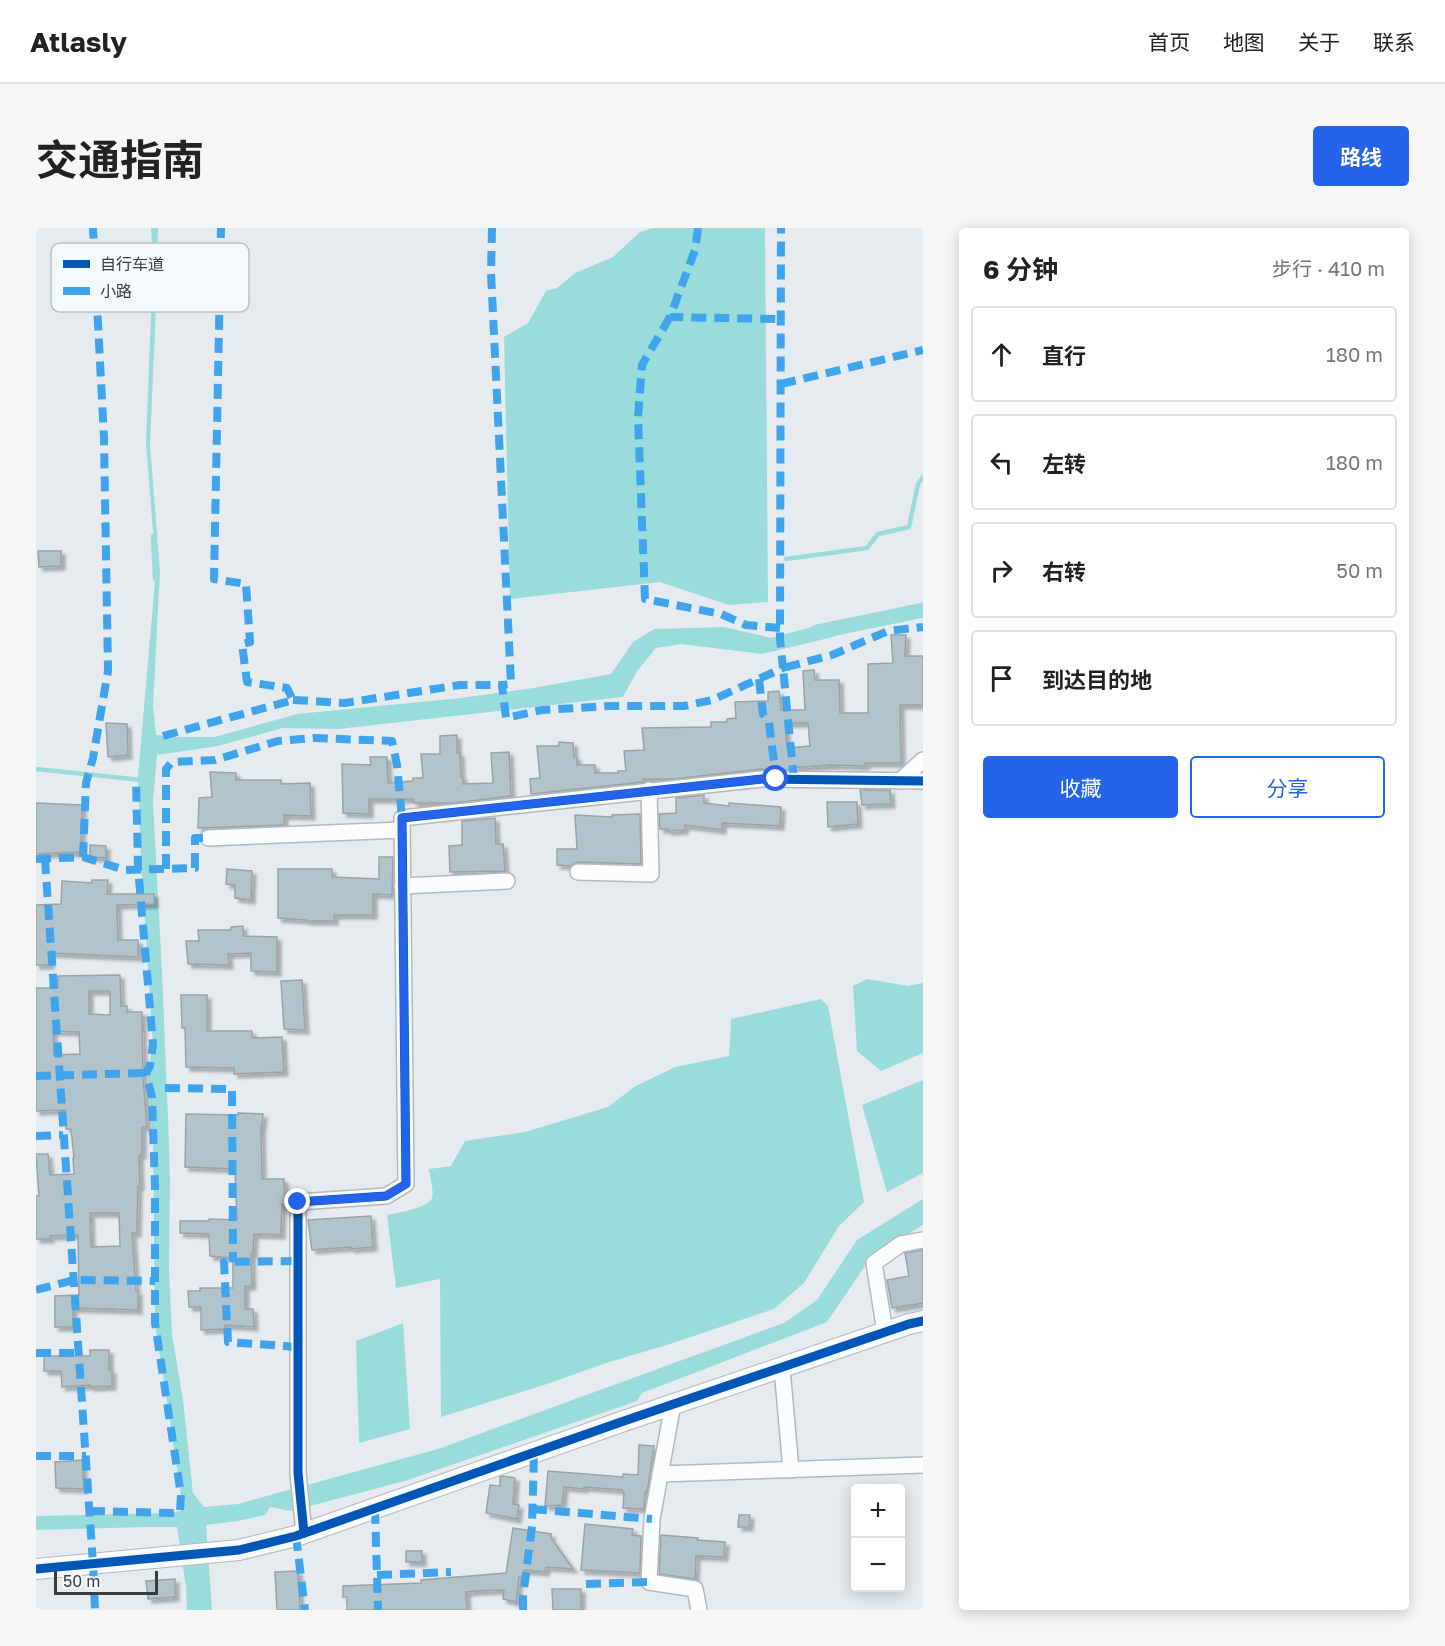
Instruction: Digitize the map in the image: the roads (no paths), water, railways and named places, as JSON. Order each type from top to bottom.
[{"type":"street","points":[[900,780],[923,760]]},
{"type":"street","points":[[304,1533],[298,1473],[298,1202],[386,1196],[406,1184],[402,818],[762,779],[923,781]]},
{"type":"street","points":[[578,872],[651,874],[649,790]]},
{"type":"street","points":[[208,838],[402,830]]},
{"type":"street","points":[[402,886],[507,881]]},
{"type":"street","points":[[885,1332],[874,1263],[901,1244],[923,1240]]},
{"type":"street","points":[[36,1569],[239,1550],[296,1536],[909,1323],[923,1321]]},
{"type":"street","points":[[782,1368],[791,1470]]},
{"type":"street","points":[[673,1404],[652,1520],[649,1582],[695,1589],[699,1610]]},
{"type":"street","points":[[660,1474],[923,1465]]},
{"type":"water","points":[[151,228],[158,228],[158,243],[152,243]]},
{"type":"water","points":[[653,228],[765,228],[768,602],[729,605],[660,582],[510,599],[504,337],[528,323],[546,291],[557,288],[575,273],[613,257],[640,232]]},
{"type":"water","points":[[151,312],[156,312],[150,444],[160,572],[153,706],[156,735],[215,737],[297,714],[461,698],[611,674],[633,642],[654,629],[724,627],[771,638],[838,620],[833,637],[762,654],[681,644],[656,648],[637,671],[623,697],[338,729],[283,728],[218,746],[157,755],[153,802],[169,1142],[169,1270],[172,1334],[183,1400],[193,1493],[204,1507],[238,1504],[438,1449],[784,1323],[817,1300],[857,1240],[923,1199],[923,1225],[871,1257],[827,1322],[642,1393],[637,1401],[405,1481],[291,1511],[270,1507],[265,1515],[206,1525],[212,1610],[187,1610],[177,1527],[36,1530],[36,1516],[180,1511],[181,1495],[155,1323],[153,1139],[148,1073],[153,1045],[138,776],[156,570],[146,443]]},
{"type":"water","points":[[867,979],[908,986],[923,983],[923,1053],[881,1071],[857,1051],[853,986]]},
{"type":"water","points":[[821,999],[828,1006],[864,1202],[839,1226],[804,1283],[774,1309],[441,1417],[440,1279],[396,1288],[387,1215],[412,1210],[430,1202],[433,1192],[429,1169],[451,1166],[465,1141],[525,1132],[608,1107],[634,1087],[675,1067],[729,1056],[731,1019]]},
{"type":"water","points":[[923,1080],[923,1173],[887,1192],[862,1105]]},
{"type":"water","points":[[403,1323],[410,1429],[359,1443],[356,1341]]},
{"type":"waterway","points":[[786,559],[867,548],[878,534],[909,527],[918,484],[923,477]]},
{"type":"waterway","points":[[153,536],[155,579]]},
{"type":"waterway","points":[[817,632],[923,610]]},
{"type":"waterway","points":[[36,769],[142,780]]}]
